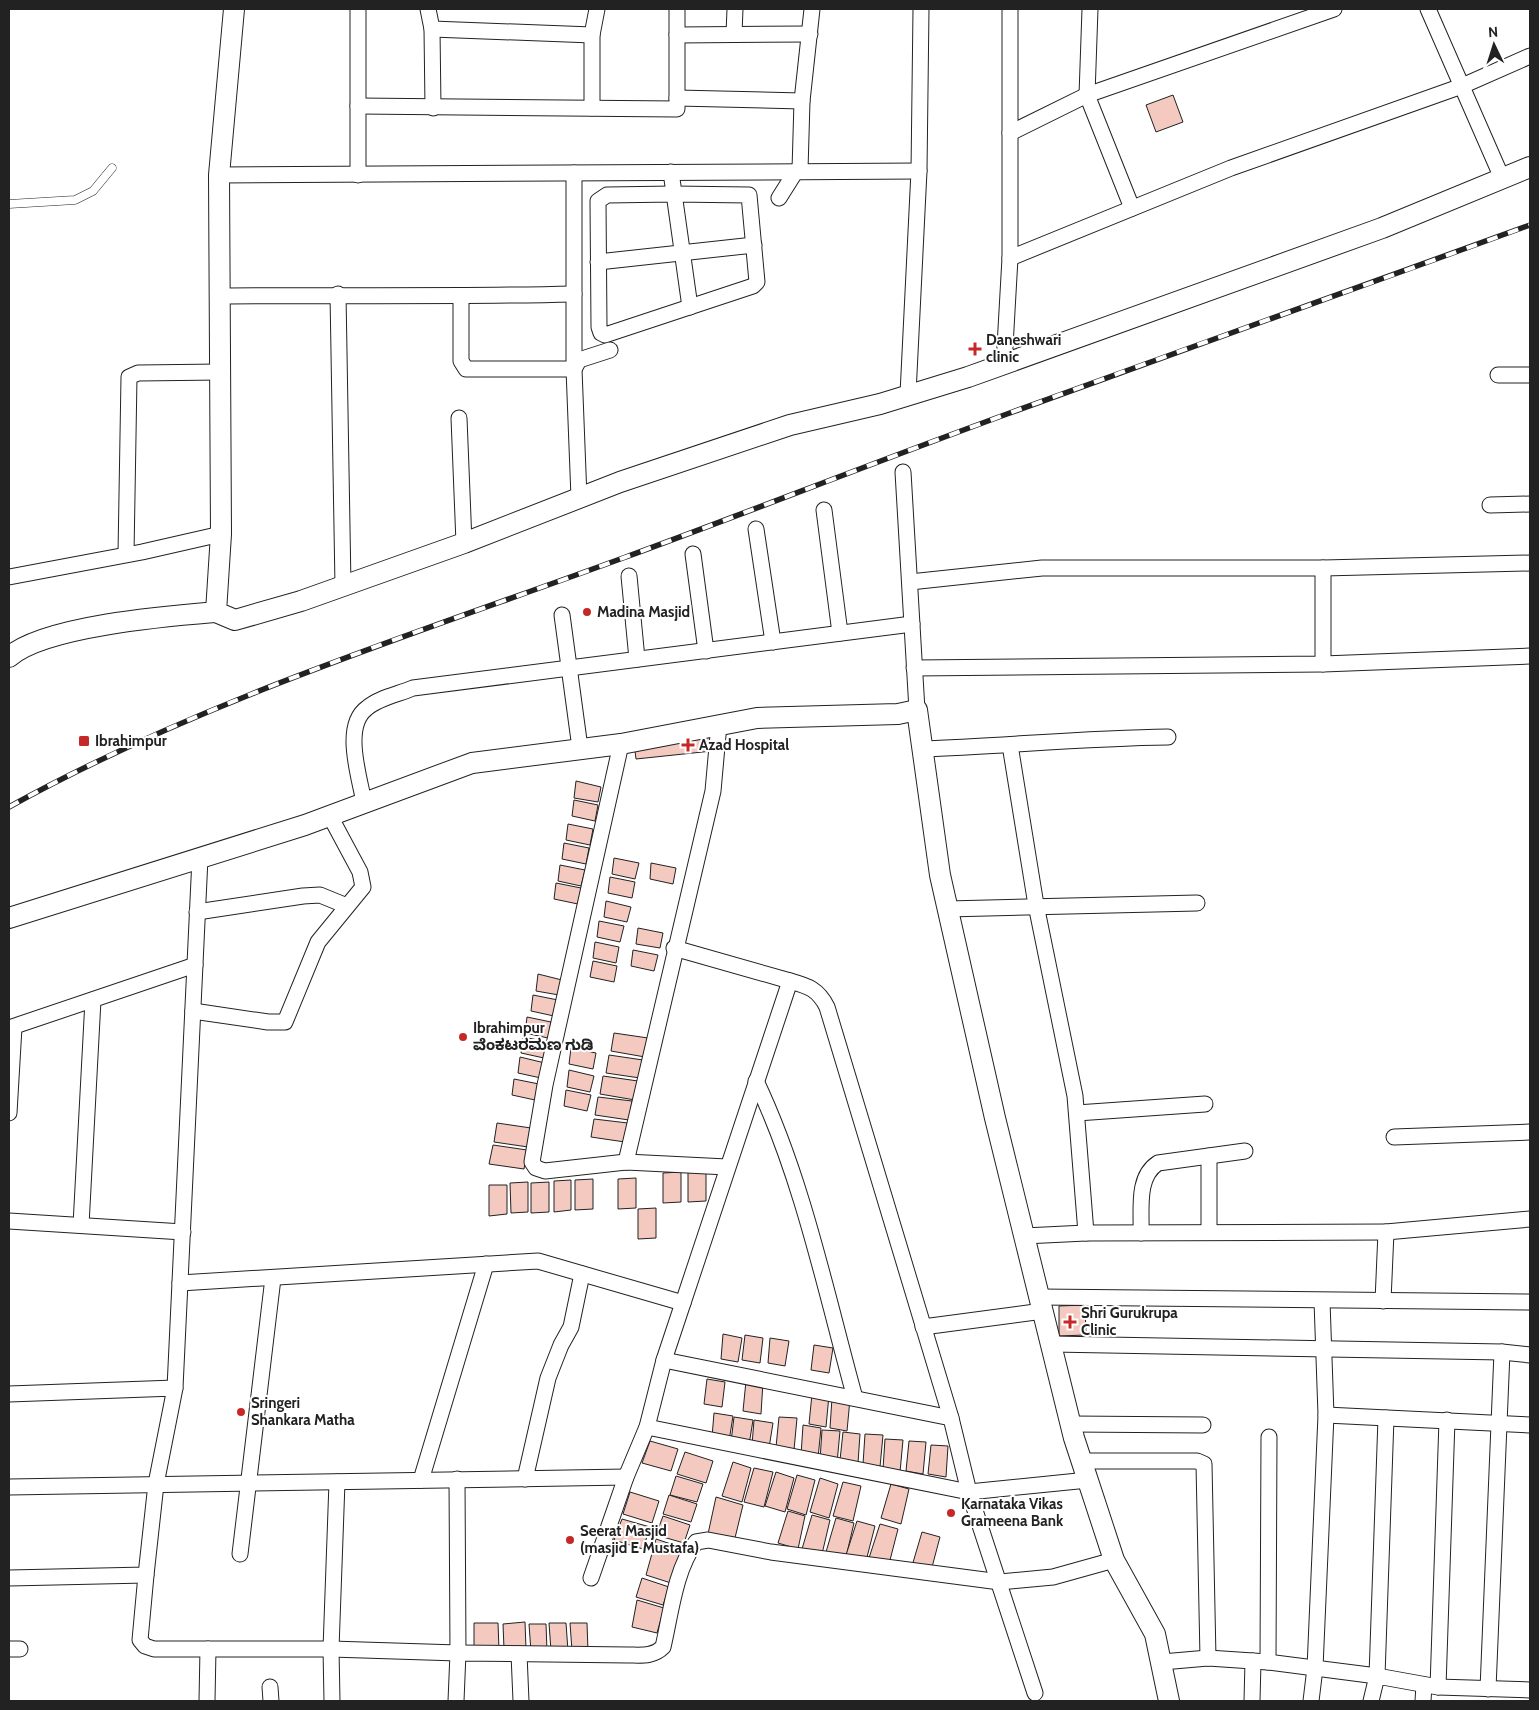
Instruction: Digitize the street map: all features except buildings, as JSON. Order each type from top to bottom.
[{"type":"street","points":[[216,612],[221,534],[219,175],[234,9]]},
{"type":"street","points":[[358,9],[358,174]]},
{"type":"street","points":[[428,9],[432,29],[433,108]]},
{"type":"street","points":[[592,108],[592,35],[597,9]]},
{"type":"street","points":[[358,106],[678,109],[677,9]]},
{"type":"street","points":[[734,34],[735,9]]},
{"type":"street","points":[[800,170],[802,101],[812,9]]},
{"type":"street","points":[[908,394],[919,171],[921,9]]},
{"type":"street","points":[[1004,364],[1010,258],[1010,9]]},
{"type":"street","points":[[1090,9],[1087,94],[1132,208]]},
{"type":"street","points":[[1010,133],[1087,94],[1334,9]]},
{"type":"street","points":[[1428,9],[1502,178]]},
{"type":"street","points":[[432,29],[592,35]]},
{"type":"street","points":[[677,34],[810,34]]},
{"type":"street","points":[[1010,258],[1231,168],[1462,86],[1530,56]]},
{"type":"street","points":[[677,98],[802,101]]},
{"type":"street","points":[[9,657],[39,641],[70,632],[175,616],[216,612],[235,620],[301,602],[464,544],[579,498],[790,425],[880,404],[968,377],[1382,228],[1530,167]]},
{"type":"street","points":[[219,175],[800,170],[919,171]]},
{"type":"street","points":[[779,198],[796,171],[800,170]]},
{"type":"street","points":[[671,172],[690,307]]},
{"type":"street","points":[[574,173],[574,369],[579,498]]},
{"type":"street","points":[[611,195],[749,195],[754,245],[757,282],[753,286],[605,335],[601,333],[599,327],[597,206],[600,199],[611,195]]},
{"type":"street","points":[[598,262],[754,245]]},
{"type":"street","points":[[220,296],[338,294],[460,297],[574,294]]},
{"type":"street","points":[[338,294],[344,586]]},
{"type":"street","points":[[460,297],[461,361],[466,369],[574,369]]},
{"type":"street","points":[[574,369],[579,360],[610,350]]},
{"type":"street","points":[[126,554],[128,377],[138,373],[220,372]]},
{"type":"street","points":[[1498,375],[1530,375]]},
{"type":"street","points":[[460,418],[464,544]]},
{"type":"street","points":[[903,472],[917,710],[940,875],[947,909],[1024,1236],[1071,1424],[1114,1560],[1155,1634],[1169,1701]]},
{"type":"street","points":[[1490,505],[1530,504]]},
{"type":"street","points":[[824,510],[840,633]]},
{"type":"street","points":[[756,529],[773,642]]},
{"type":"street","points":[[9,577],[221,534]]},
{"type":"street","points":[[693,554],[706,651]]},
{"type":"street","points":[[910,582],[1042,568],[1323,568],[1530,563]]},
{"type":"street","points":[[1323,568],[1323,664]]},
{"type":"street","points":[[629,576],[637,660]]},
{"type":"street","points":[[562,615],[580,748]]},
{"type":"street","points":[[364,803],[353,742],[360,715],[367,707],[413,688],[912,624]]},
{"type":"street","points":[[914,668],[1323,664],[1530,656]]},
{"type":"street","points":[[9,918],[330,816],[472,763],[621,744],[757,718],[898,714],[917,710]]},
{"type":"street","points":[[626,1162],[674,948],[713,791],[719,724]]},
{"type":"street","points":[[922,749],[1010,745],[1088,738],[1168,737]]},
{"type":"street","points":[[621,744],[545,1085],[532,1162],[536,1168],[545,1171],[626,1162],[727,1167]]},
{"type":"street","points":[[1010,745],[1036,905],[1077,1113],[1086,1233]]},
{"type":"street","points":[[193,1011],[268,1022],[285,1022],[318,942],[362,888],[364,882],[330,816]]},
{"type":"street","points":[[200,858],[175,1388],[156,1484],[140,1640],[145,1646],[154,1649],[331,1649],[458,1653],[647,1655],[659,1651],[663,1647],[679,1579],[690,1549],[696,1542],[708,1540],[771,1552],[1000,1582],[1053,1577],[1114,1560]]},
{"type":"street","points":[[198,912],[320,895],[347,906]]},
{"type":"street","points":[[947,909],[1036,905],[1197,903]]},
{"type":"street","points":[[674,948],[813,988],[821,995],[827,1006],[951,1418],[969,1492],[1035,1693]]},
{"type":"street","points":[[9,1113],[11,1028],[195,965]]},
{"type":"street","points":[[591,1578],[626,1477],[647,1427],[664,1360],[790,981]]},
{"type":"street","points":[[81,1225],[93,1000]]},
{"type":"street","points":[[756,1081],[772,1115],[800,1201],[855,1398]]},
{"type":"street","points":[[1077,1113],[1205,1104]]},
{"type":"street","points":[[1394,1137],[1530,1132]]},
{"type":"street","points":[[1141,1233],[1144,1180],[1148,1171],[1158,1163],[1245,1151]]},
{"type":"street","points":[[1209,1156],[1209,1232]]},
{"type":"street","points":[[1024,1236],[1086,1233],[1386,1232],[1530,1220]]},
{"type":"street","points":[[9,1221],[183,1232]]},
{"type":"street","points":[[1383,1301],[1386,1232]]},
{"type":"street","points":[[180,1284],[538,1261],[683,1303]]},
{"type":"street","points":[[421,1480],[486,1264]]},
{"type":"street","points":[[525,1478],[548,1378],[561,1345],[571,1328],[582,1274]]},
{"type":"street","points":[[240,1554],[250,1483],[273,1278]]},
{"type":"street","points":[[923,1327],[1041,1304],[1322,1300],[1530,1302]]},
{"type":"street","points":[[1311,1701],[1315,1668],[1326,1415],[1322,1300]]},
{"type":"street","points":[[1052,1344],[1530,1354]]},
{"type":"street","points":[[1488,1689],[1502,1352]]},
{"type":"street","points":[[664,1360],[951,1418]]},
{"type":"street","points":[[9,1394],[175,1388]]},
{"type":"street","points":[[1326,1415],[1530,1424]]},
{"type":"street","points":[[1371,1701],[1377,1676],[1386,1418]]},
{"type":"street","points":[[1423,1701],[1431,1686],[1447,1420]]},
{"type":"street","points":[[1071,1424],[1203,1425]]},
{"type":"street","points":[[647,1427],[969,1492],[1088,1480]]},
{"type":"street","points":[[1252,1701],[1260,1662],[1269,1437]]},
{"type":"street","points":[[1082,1461],[1197,1461],[1204,1464],[1208,1658]]},
{"type":"street","points":[[9,1487],[626,1477]]},
{"type":"street","points":[[456,1479],[458,1653],[456,1701]]},
{"type":"street","points":[[332,1701],[331,1649],[337,1482]]},
{"type":"street","points":[[9,1578],[146,1575]]},
{"type":"street","points":[[207,1701],[208,1649]]},
{"type":"street","points":[[519,1654],[521,1701]]},
{"type":"street","points":[[1162,1662],[1208,1658],[1315,1668],[1377,1676],[1431,1686],[1530,1690]]},
{"type":"lane","points":[[9,204],[75,200],[93,192],[112,168]]},
{"type":"railway","points":[[9,807],[82,769],[157,734],[233,701],[311,671],[623,558],[1007,414],[1530,225]]},
{"type":"place","name":"Daneshwari clinic","points":[[975,349]]},
{"type":"place","name":"Madina Masjid","points":[[587,612]]},
{"type":"place","name":"Ibrahimpur","points":[[84,741]]},
{"type":"place","name":"Azad Hospital","points":[[688,745]]},
{"type":"place","name":"Ibrahimpur ವೆಂಕಟರಮಣ ಗುಡಿ","points":[[463,1037]]},
{"type":"place","name":"Shri Gurukrupa Clinic","points":[[1070,1322]]},
{"type":"place","name":"Sringeri Shankara Matha","points":[[241,1412]]},
{"type":"place","name":"Karnataka Vikas Grameena Bank","points":[[951,1513]]},
{"type":"place","name":"Seerat Masjid (masjid E Mustafa)","points":[[570,1540]]}]
